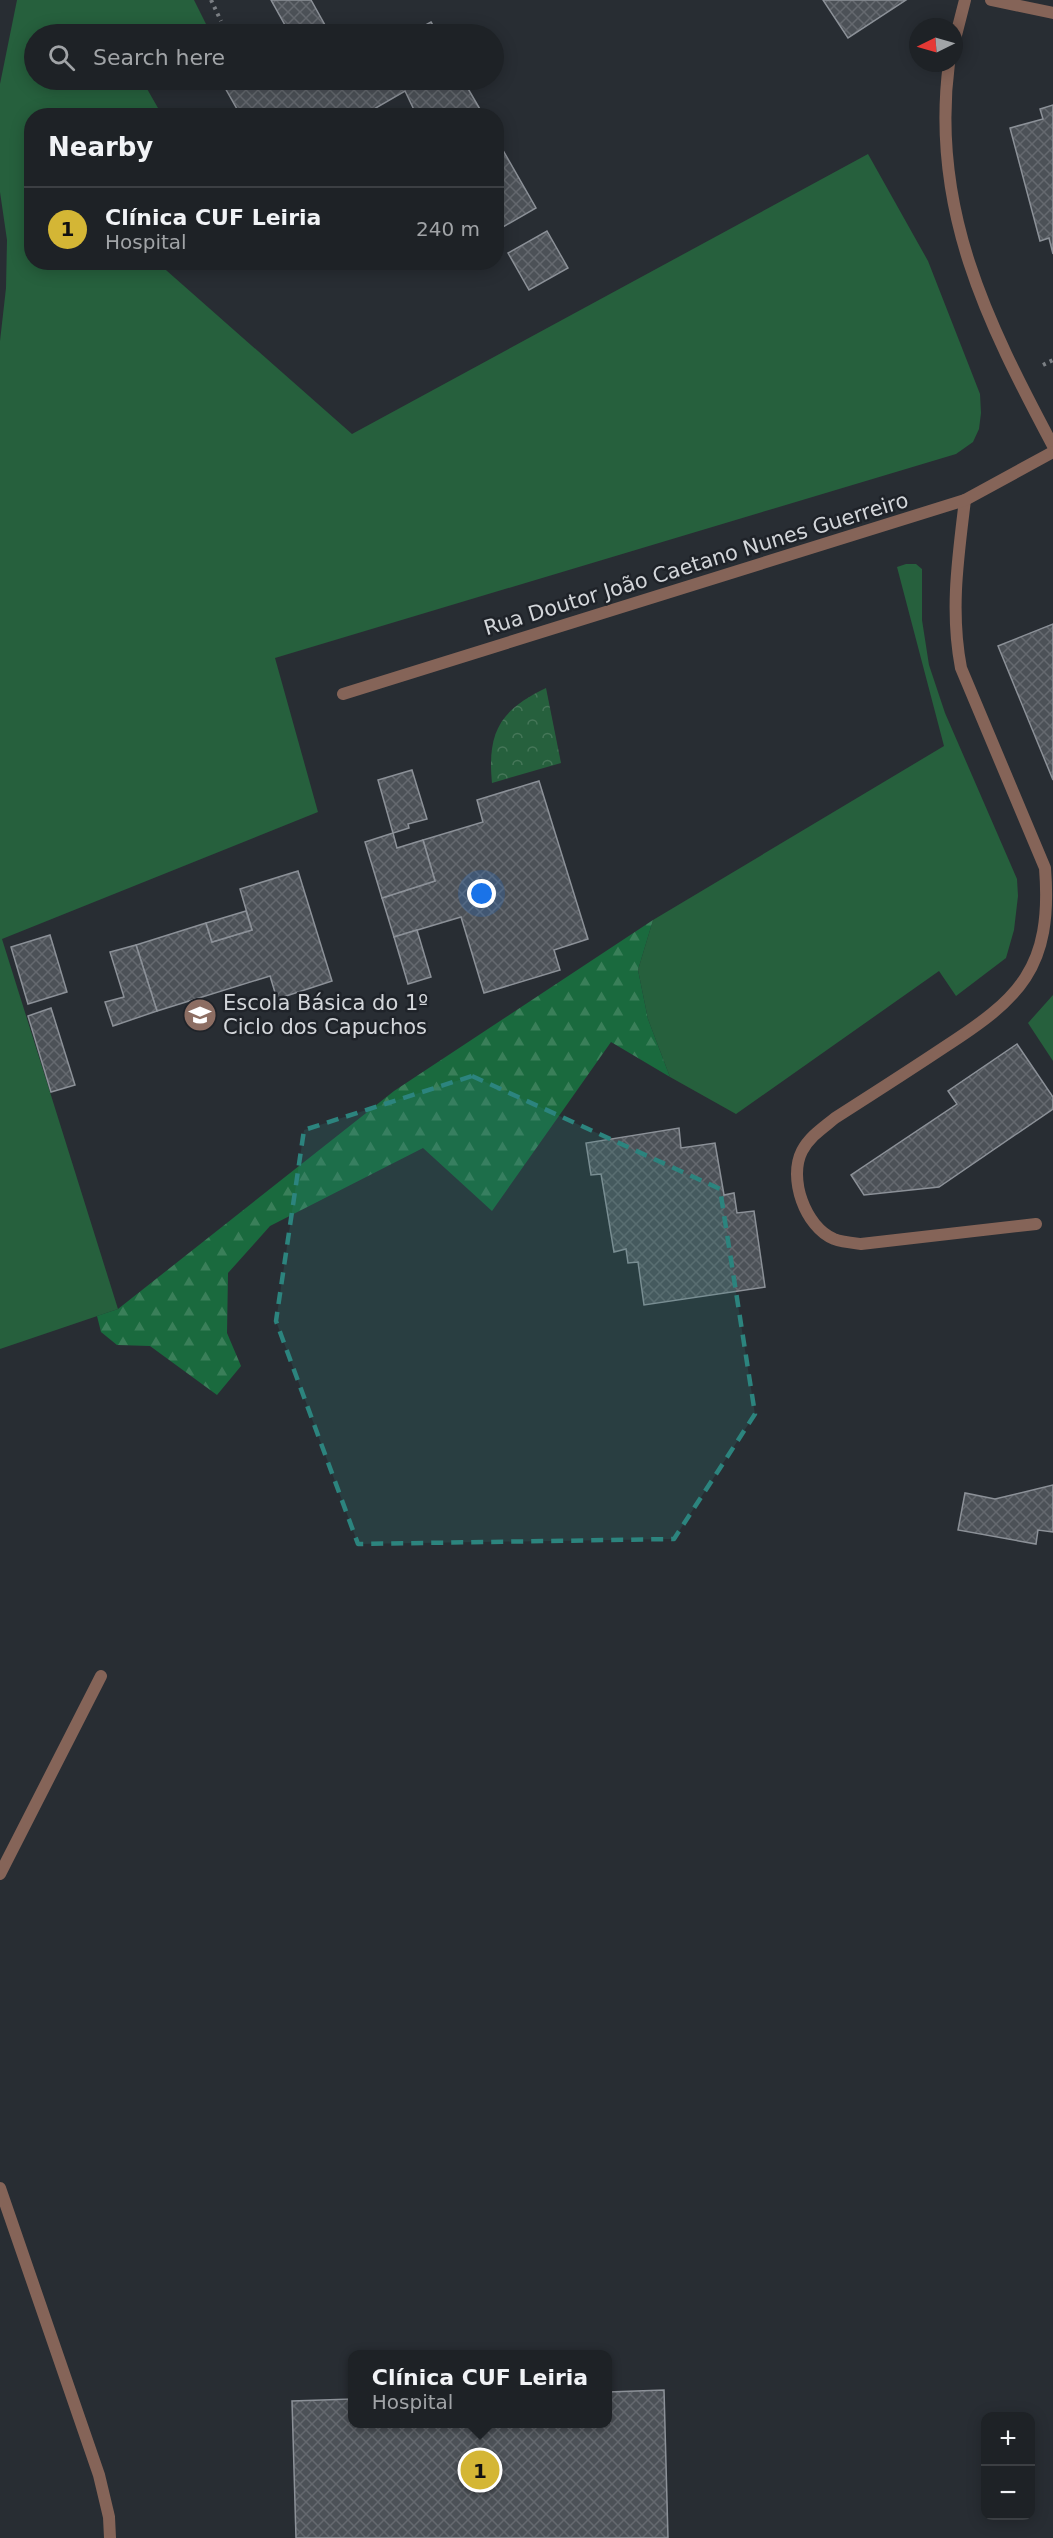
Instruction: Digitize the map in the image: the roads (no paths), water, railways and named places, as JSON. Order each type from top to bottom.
[{"type":"street","points":[[960,18],[965,0]]},
{"type":"street","points":[[991,0],[1053,13]]},
{"type":"street","points":[[948,72],[944,112],[945,157],[963,243],[976,285],[1018,380],[1053,446]]},
{"type":"street","name":"Rua Doutor João Caetano Nunes Guerreiro","points":[[343,694],[965,500],[1053,452]]},
{"type":"street","points":[[965,500],[955,581],[956,642],[962,668],[1045,868],[1050,893],[1051,919],[1046,948],[1036,970],[1022,990],[997,1013],[835,1118],[812,1137],[801,1152],[797,1170],[807,1213],[817,1227],[834,1239],[861,1244],[1036,1224]]},
{"type":"street","points":[[0,1874],[101,1676]]},
{"type":"street","points":[[0,2188],[99,2475],[109,2517],[110,2538]]},
{"type":"place","name":"Escola Básica do 1º Ciclo dos Capuchos","points":[[200,1015]]},
{"type":"place","name":"Clínica CUF Leiria","points":[[480,2470]]}]
